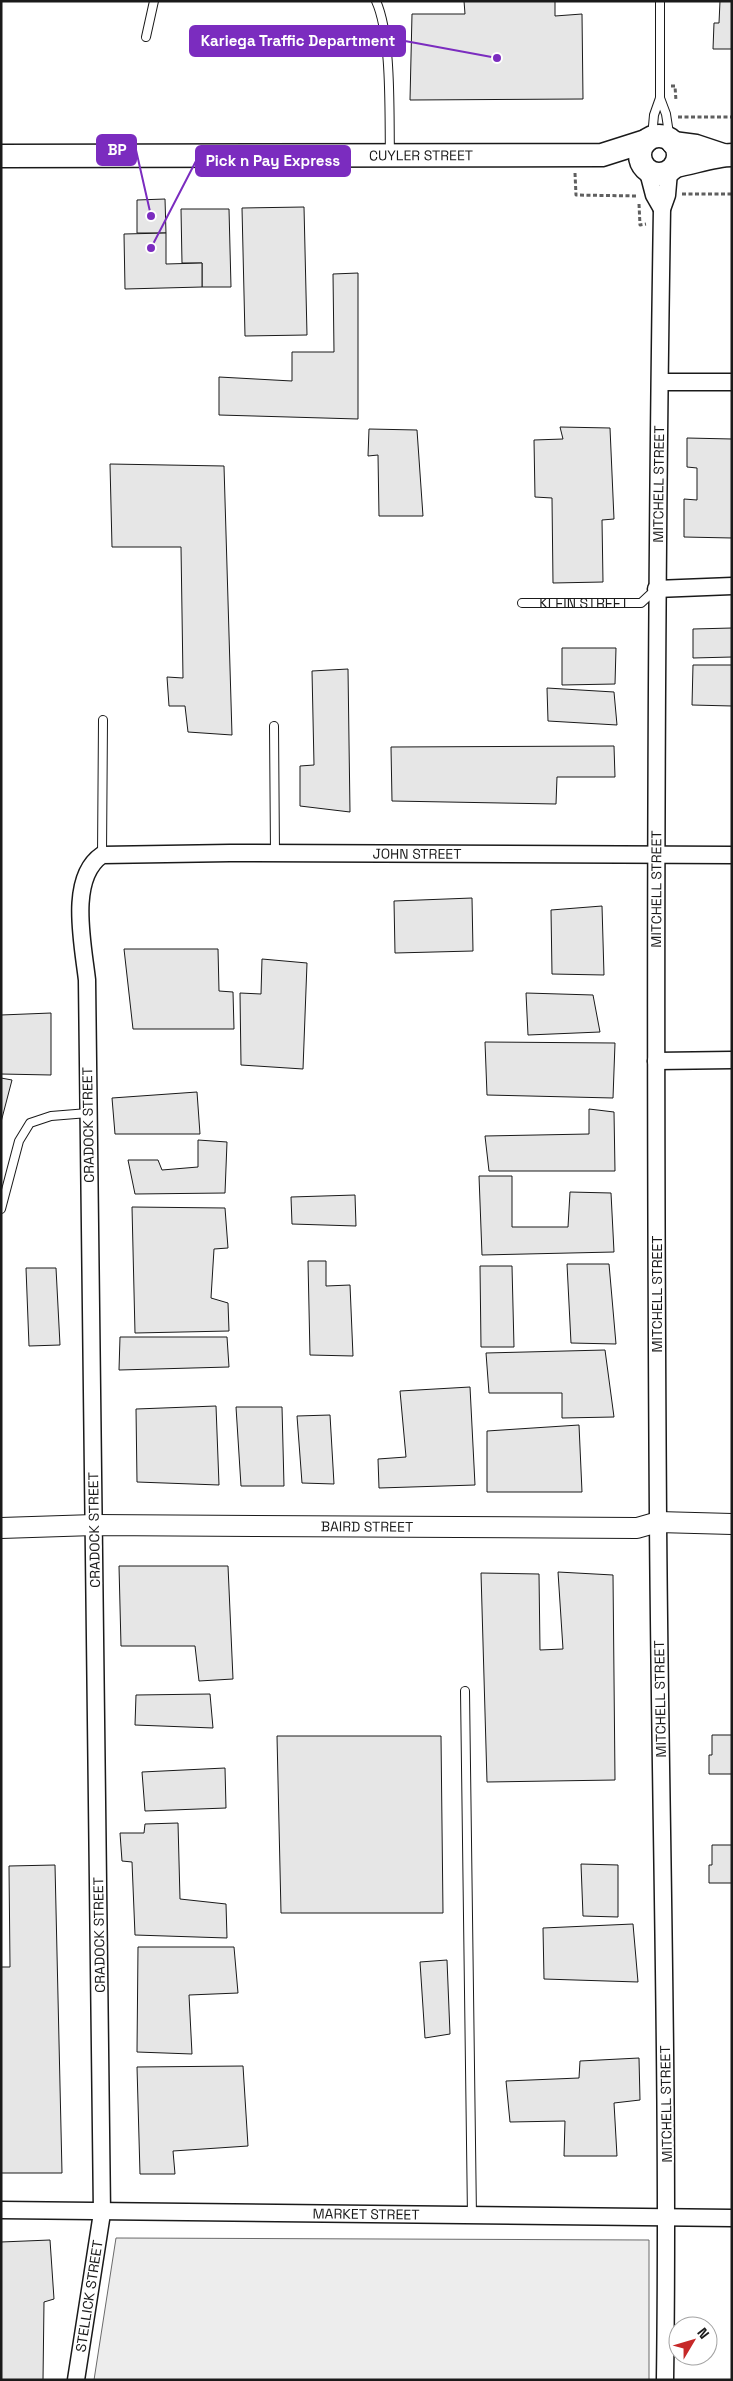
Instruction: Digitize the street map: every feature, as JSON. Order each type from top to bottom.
[{"type":"main road","name":"CUYLER STREET","points":[[602,155],[660,140],[696,146],[727,155]]},
{"type":"main road","points":[[660,140],[677,151],[659,169],[640,152],[660,140]]},
{"type":"main road","name":"CUYLER STREET","points":[[1,156],[602,155],[659,169],[698,163],[727,155]]},
{"type":"street","name":"MITCHELL STREET","points":[[659,169],[654,195],[662,216],[661,382],[656,589],[655,856],[658,1522],[667,2218],[665,2380]]},
{"type":"street","points":[[661,382],[732,382]]},
{"type":"street","points":[[656,589],[732,586]]},
{"type":"street","name":"JOHN STREET","points":[[102,854],[732,855]]},
{"type":"street","name":"CRADOCK STREET","points":[[102,854],[93,861],[85,874],[82,886],[82,926],[87,980],[102,2213]]},
{"type":"street","points":[[656,1061],[732,1060]]},
{"type":"street","name":"BAIRD STREET","points":[[1,1528],[94,1525],[637,1528],[658,1522],[732,1524]]},
{"type":"street","name":"MARKET STREET","points":[[1,2210],[102,2213],[732,2218]]},
{"type":"street","name":"STELLICK STREET","points":[[76,2380],[102,2213]]},
{"type":"lane","points":[[146,37],[154,1]]},
{"type":"lane","points":[[376,1],[384,39],[389,92],[390,156]]},
{"type":"lane","points":[[660,1],[660,98],[654,114],[660,140]]},
{"type":"lane","points":[[660,98],[666,114],[660,140]]},
{"type":"lane","name":"KLEIN STREET","points":[[522,603],[641,603],[656,589]]},
{"type":"lane","points":[[102,854],[103,720]]},
{"type":"lane","points":[[274,726],[275,853]]},
{"type":"lane","points":[[1,1210],[19,1141],[30,1123],[51,1116],[88,1113]]},
{"type":"lane","points":[[465,1691],[472,2216]]},
{"type":"path","points":[[660,85],[675,86],[677,117],[732,117]]},
{"type":"path","points":[[575,155],[576,195],[639,196],[640,224],[662,216]]},
{"type":"path","points":[[675,194],[732,194]]},
{"type":"shaded area","points":[[116,2238],[649,2240],[649,2380],[94,2380]]},
{"type":"building","points":[[464,1],[555,1],[555,16],[582,14],[583,99],[410,100],[412,14],[465,14]]},
{"type":"building","points":[[720,1],[732,1],[732,49],[713,49],[714,23],[719,23]]},
{"type":"building","points":[[165,199],[166,233],[137,233],[137,200]]},
{"type":"building","points":[[304,207],[307,335],[245,336],[242,208]]},
{"type":"building","points":[[181,209],[229,209],[231,287],[202,287],[202,263],[182,263]]},
{"type":"building","points":[[166,233],[166,264],[202,263],[202,287],[125,289],[124,234]]},
{"type":"building","points":[[358,273],[358,419],[219,415],[219,377],[292,381],[292,352],[334,352],[333,274]]},
{"type":"building","points":[[560,427],[610,428],[614,519],[602,520],[603,582],[553,583],[552,498],[535,497],[534,440],[563,439]]},
{"type":"building","points":[[369,429],[417,430],[423,516],[379,516],[378,455],[368,456]]},
{"type":"building","points":[[687,438],[732,439],[732,538],[684,537],[684,499],[697,500],[697,468],[687,467]]},
{"type":"building","points":[[110,464],[224,466],[232,735],[188,732],[185,706],[169,706],[167,677],[183,678],[181,547],[112,547]]},
{"type":"building","points":[[732,628],[732,657],[693,658],[693,629]]},
{"type":"building","points":[[562,648],[616,648],[615,684],[562,685]]},
{"type":"building","points":[[693,665],[732,665],[732,706],[692,705]]},
{"type":"building","points":[[348,669],[350,812],[300,806],[300,766],[314,765],[312,671]]},
{"type":"building","points":[[547,688],[614,692],[617,725],[548,721]]},
{"type":"building","points":[[614,746],[615,777],[557,777],[556,804],[392,801],[391,747]]},
{"type":"building","points":[[472,898],[473,951],[395,953],[394,901]]},
{"type":"building","points":[[602,906],[604,975],[552,974],[551,910]]},
{"type":"building","points":[[124,949],[218,949],[219,991],[233,992],[234,1029],[133,1029]]},
{"type":"building","points":[[262,959],[307,963],[303,1069],[241,1065],[240,993],[261,994]]},
{"type":"building","points":[[526,993],[593,995],[600,1032],[528,1035]]},
{"type":"building","points":[[51,1013],[51,1075],[1,1074],[1,1015]]},
{"type":"building","points":[[485,1042],[615,1043],[613,1098],[487,1095]]},
{"type":"building","points":[[1,1078],[12,1080],[1,1122]]},
{"type":"building","points":[[197,1092],[200,1134],[115,1134],[112,1098]]},
{"type":"building","points":[[589,1109],[614,1112],[615,1171],[489,1171],[485,1136],[589,1134]]},
{"type":"building","points":[[198,1140],[227,1142],[225,1193],[135,1194],[128,1160],[158,1160],[162,1170],[198,1167]]},
{"type":"building","points":[[479,1176],[512,1176],[512,1227],[568,1227],[570,1192],[611,1193],[614,1252],[482,1255]]},
{"type":"building","points":[[355,1195],[356,1226],[292,1224],[291,1197]]},
{"type":"building","points":[[132,1207],[225,1208],[228,1248],[214,1249],[211,1298],[228,1303],[229,1331],[135,1333]]},
{"type":"building","points":[[308,1261],[326,1261],[326,1286],[350,1285],[353,1356],[310,1355]]},
{"type":"building","points":[[567,1264],[609,1264],[616,1344],[571,1343]]},
{"type":"building","points":[[480,1266],[512,1266],[514,1347],[481,1347]]},
{"type":"building","points":[[26,1268],[56,1268],[60,1345],[29,1346]]},
{"type":"building","points":[[120,1337],[227,1337],[229,1367],[119,1370]]},
{"type":"building","points":[[605,1350],[614,1417],[562,1418],[562,1393],[489,1393],[486,1353]]},
{"type":"building","points":[[470,1387],[475,1485],[379,1488],[378,1459],[406,1457],[400,1391]]},
{"type":"building","points":[[216,1406],[219,1485],[137,1482],[136,1409]]},
{"type":"building","points":[[236,1407],[282,1407],[284,1486],[241,1486]]},
{"type":"building","points":[[330,1415],[334,1484],[302,1483],[297,1416]]},
{"type":"building","points":[[579,1425],[582,1492],[487,1492],[487,1431]]},
{"type":"building","points":[[119,1566],[228,1566],[233,1679],[199,1681],[195,1646],[121,1646]]},
{"type":"building","points":[[558,1572],[613,1575],[615,1780],[487,1782],[481,1573],[539,1574],[540,1650],[563,1649]]},
{"type":"building","points":[[210,1694],[213,1728],[135,1725],[136,1695]]},
{"type":"building","points":[[712,1735],[732,1735],[732,1774],[709,1774],[709,1755],[712,1755]]},
{"type":"building","points":[[277,1736],[441,1736],[443,1913],[281,1913]]},
{"type":"building","points":[[225,1768],[226,1808],[145,1811],[142,1772]]},
{"type":"building","points":[[178,1823],[180,1899],[226,1904],[227,1938],[135,1935],[132,1862],[122,1861],[120,1833],[144,1833],[145,1824]]},
{"type":"building","points":[[712,1845],[732,1845],[732,1883],[709,1883],[709,1865],[712,1865]]},
{"type":"building","points":[[581,1864],[618,1865],[618,1917],[583,1916]]},
{"type":"building","points":[[55,1865],[62,2173],[1,2173],[1,1967],[10,1967],[9,1866]]},
{"type":"building","points":[[633,1924],[638,1982],[544,1979],[543,1928]]},
{"type":"building","points":[[138,1947],[234,1947],[238,1993],[189,1995],[192,2054],[137,2052]]},
{"type":"building","points":[[447,1960],[450,2034],[425,2038],[420,1962]]},
{"type":"building","points":[[639,2058],[640,2100],[614,2103],[617,2156],[564,2156],[565,2121],[510,2122],[506,2081],[579,2078],[580,2061]]},
{"type":"building","points":[[243,2066],[248,2146],[173,2151],[175,2174],[140,2174],[137,2067]]},
{"type":"building","points":[[50,2240],[54,2299],[44,2302],[43,2380],[1,2380],[1,2242]]},
{"type":"place","name":"Kariega Traffic Department","points":[[497,58]]},
{"type":"place","name":"BP","points":[[151,216]]},
{"type":"place","name":"Pick n Pay Express","points":[[151,248]]}]
